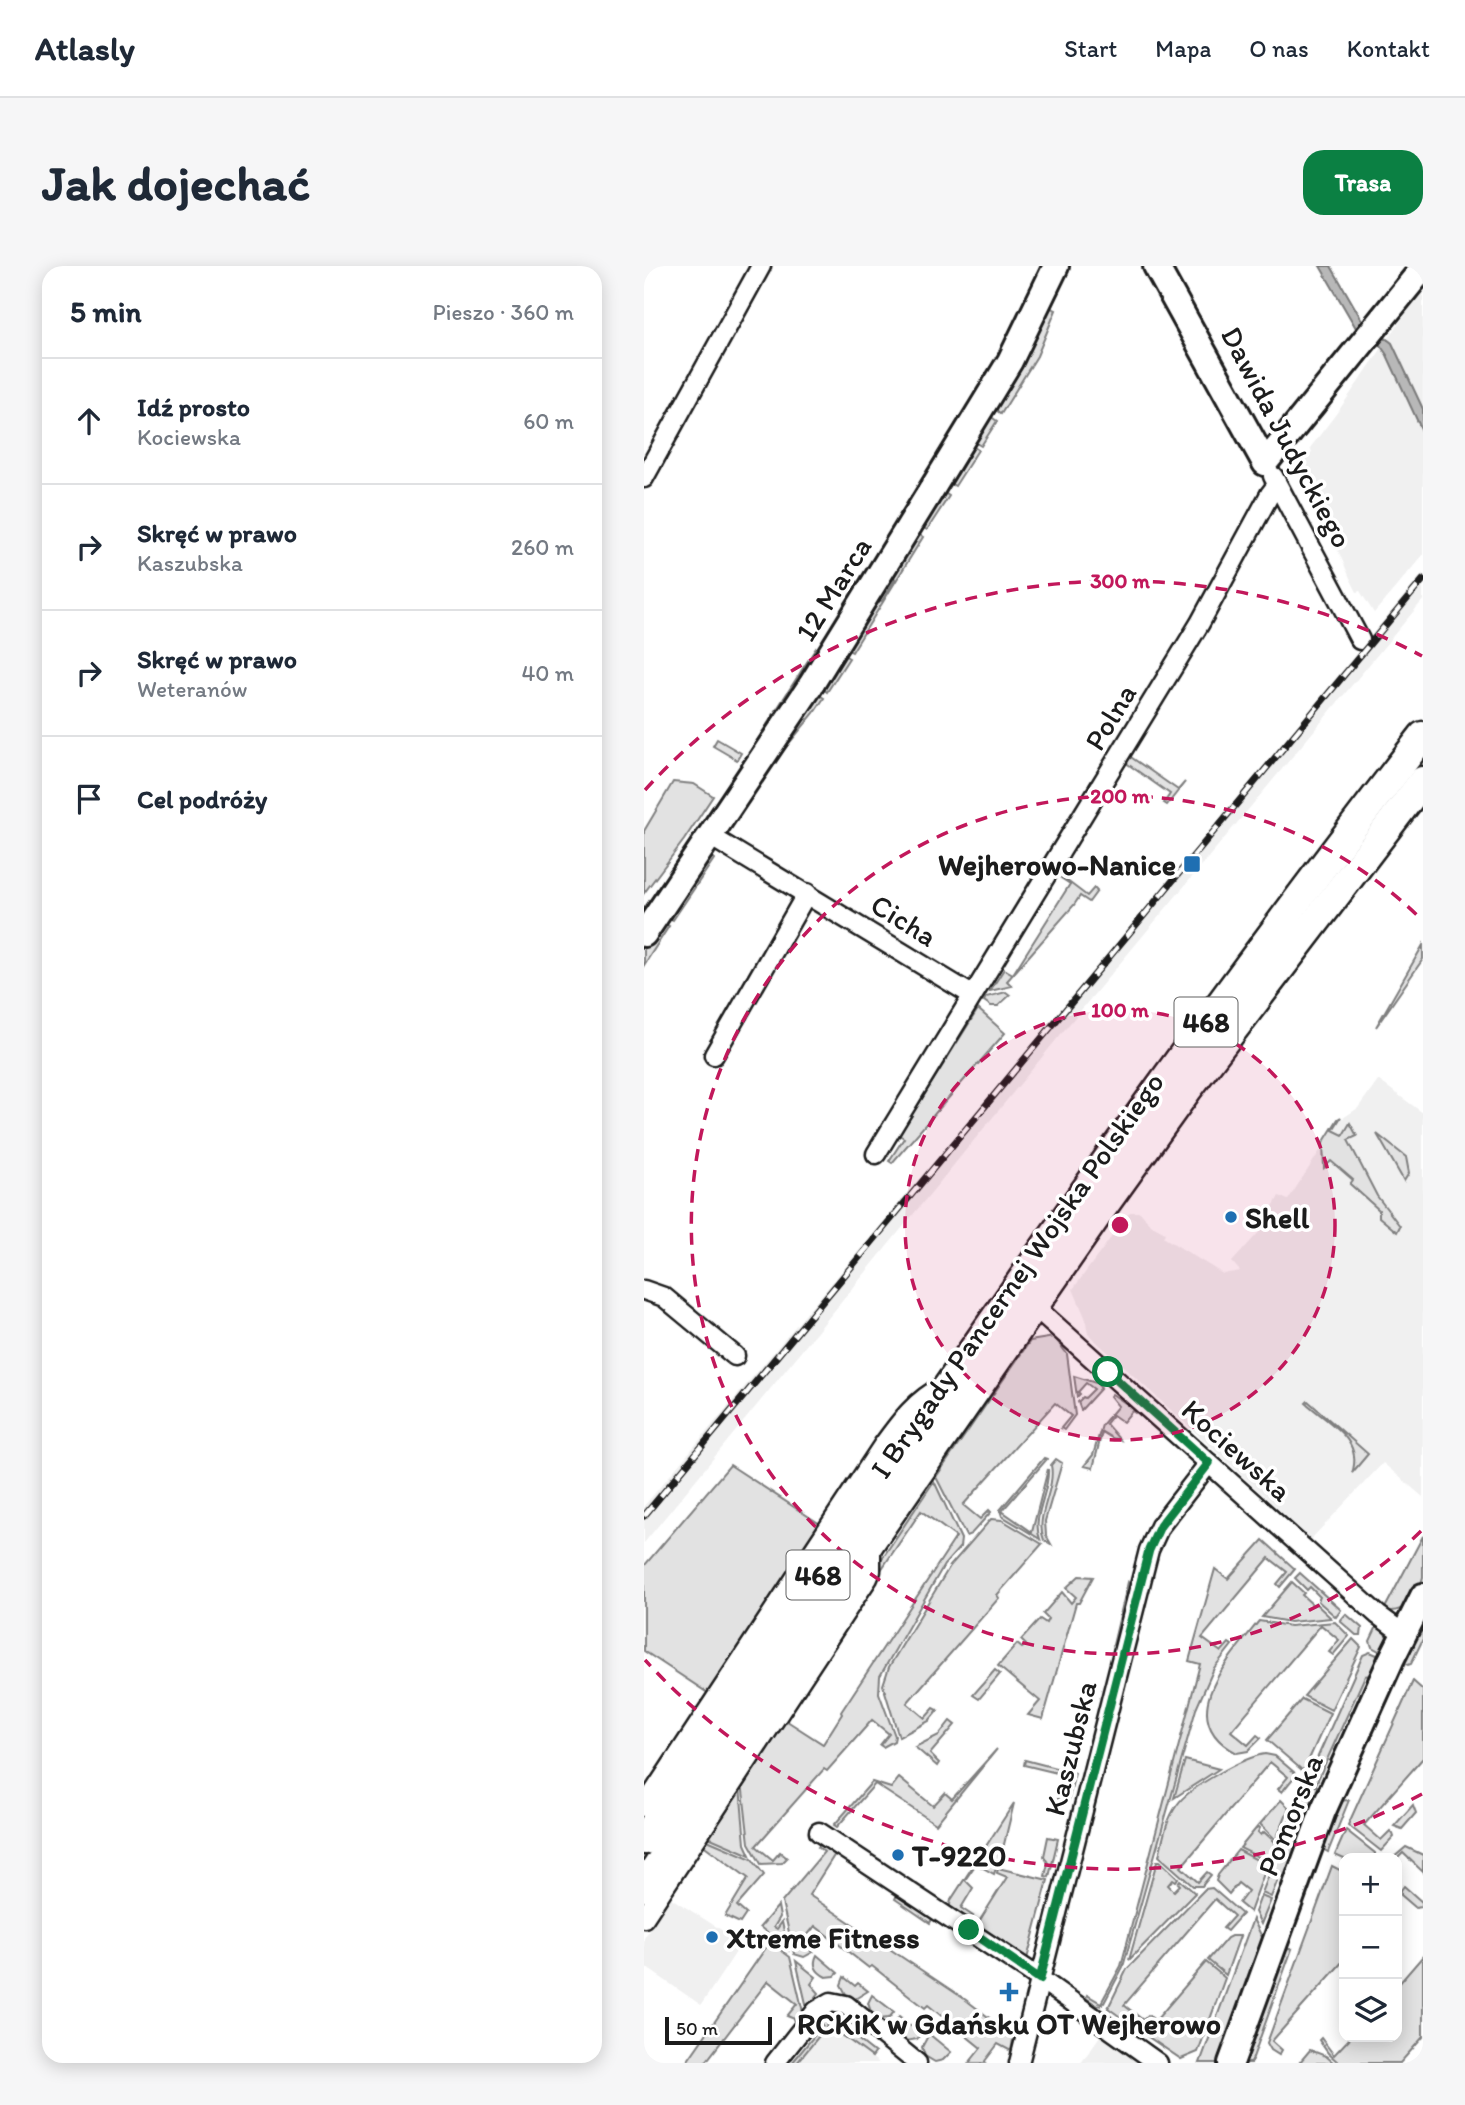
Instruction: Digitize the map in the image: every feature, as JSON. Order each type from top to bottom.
[{"type":"main road","name":"I Brygady Pancernej Wojska Polskiego","points":[[644,1840],[947,1385],[1170,1070],[1301,893],[1423,736]]},
{"type":"main road","name":"I Brygady Pancernej Wojska Polskiego","points":[[644,1887],[872,1541],[1034,1306],[1187,1090],[1423,782]]},
{"type":"street","points":[[644,478],[761,266]]},
{"type":"street","name":"12 Marca","points":[[644,934],[811,685],[979,413],[1021,341],[1056,266]]},
{"type":"street","name":"Dawida Judyckiego","points":[[1156,266],[1360,640]]},
{"type":"street","points":[[1271,474],[1362,343],[1423,268]]},
{"type":"street","name":"Polna","points":[[876,1154],[1200,623],[1270,494],[1271,474]]},
{"type":"street","points":[[1423,736],[1423,763]]},
{"type":"street","name":"Cicha","points":[[710,836],[972,995]]},
{"type":"street","points":[[714,1055],[807,893]]},
{"type":"street","points":[[644,1290],[664,1297],[735,1356]]},
{"type":"street","name":"Kociewska","points":[[1034,1306],[1378,1615],[1404,1634]]},
{"type":"street","name":"I Brygady Pancernej Wojska Polskiego","points":[[644,1807],[883,1445],[911,1408],[925,1395],[947,1385]]},
{"type":"street","name":"Kaszubska","points":[[1019,2063],[1149,1550],[1160,1526],[1209,1463]]},
{"type":"street","name":"I Brygady Pancernej Wojska Polskiego","points":[[644,1918],[868,1578],[871,1572],[872,1541]]},
{"type":"street","name":"Pomorska","points":[[1231,2063],[1323,1811],[1423,1596]]},
{"type":"street","points":[[819,1832],[1040,1979],[1158,2063]]},
{"type":"street","points":[[775,2063],[816,2011],[831,2002],[846,2005],[917,2063]]},
{"type":"shaded area","points":[[1320,266],[1331,266],[1362,320],[1392,343],[1423,409],[1423,433],[1387,355],[1380,345],[1356,328]]},
{"type":"shaded area","points":[[1423,289],[1423,555],[1374,613],[1360,591],[1357,592],[1350,578],[1330,532],[1312,500],[1317,494],[1299,461],[1312,452],[1310,448]]},
{"type":"shaded area","points":[[1049,307],[1056,310],[1037,356],[1001,414],[995,409]]},
{"type":"shaded area","points":[[990,416],[997,421],[981,446],[976,443],[977,437]]},
{"type":"shaded area","points":[[974,447],[978,450],[955,486],[948,482],[957,475]]},
{"type":"shaded area","points":[[943,492],[949,496],[927,530],[922,527]]},
{"type":"shaded area","points":[[917,533],[923,537],[852,652],[846,649],[876,600],[882,601],[895,579],[892,573]]},
{"type":"shaded area","points":[[1423,573],[1423,600],[1061,1034],[644,1543],[644,1506],[1050,1024]]},
{"type":"shaded area","points":[[816,648],[820,653],[754,749],[752,748]]},
{"type":"shaded area","points":[[842,654],[849,658],[827,692],[822,688]]},
{"type":"shaded area","points":[[818,694],[824,698],[773,763]]},
{"type":"shaded area","points":[[717,739],[741,753],[737,760],[713,746]]},
{"type":"shaded area","points":[[1125,753],[1178,790],[1185,782],[1167,805],[1164,803],[1170,794],[1122,760]]},
{"type":"shaded area","points":[[673,782],[694,784],[713,796],[644,893],[644,831]]},
{"type":"shaded area","points":[[707,855],[714,859],[673,920],[668,917]]},
{"type":"shaded area","points":[[1062,877],[1087,896],[1094,888],[1097,891],[1089,902],[1080,896],[1007,981],[1012,986],[990,991],[1004,969],[1013,974],[1070,884]]},
{"type":"shaded area","points":[[664,923],[669,926],[644,965],[644,949]]},
{"type":"shaded area","points":[[1423,945],[1423,959],[1376,1027]]},
{"type":"shaded area","points":[[1006,992],[1010,995],[998,1006],[991,1006],[984,1001],[986,997]]},
{"type":"shaded area","points":[[978,1009],[1005,1033],[892,1163],[889,1161],[904,1138],[899,1135]]},
{"type":"shaded area","points":[[1378,1080],[1423,1113],[1423,1497],[1383,1463],[1311,1539],[1088,1334],[1085,1317],[1073,1289],[1130,1212],[1140,1212],[1151,1225],[1165,1233],[1163,1237],[1223,1274],[1240,1271],[1232,1262],[1260,1231],[1279,1196],[1288,1200],[1340,1120],[1358,1108]]},
{"type":"shaded area","points":[[1341,1117],[1333,1130],[1343,1135],[1350,1123],[1357,1136],[1348,1140],[1377,1196],[1400,1226],[1397,1232],[1379,1217],[1379,1210],[1350,1184],[1353,1180],[1331,1161],[1324,1168],[1323,1143]]},
{"type":"shaded area","points":[[1377,1134],[1406,1157],[1409,1173],[1404,1181]]},
{"type":"shaded area","points":[[1054,1337],[1067,1354],[1075,1415],[1064,1430],[1061,1428],[1071,1416],[1055,1403],[963,1505],[980,1519],[989,1510],[991,1512],[966,1536],[936,1477],[1030,1341]]},
{"type":"shaded area","points":[[1074,1376],[1096,1383],[1101,1388],[1081,1410],[1078,1402],[1094,1389],[1086,1383],[1077,1397]]},
{"type":"shaded area","points":[[1112,1394],[1137,1411],[1132,1411],[1123,1422],[1113,1415],[1106,1424],[1120,1440],[1102,1432],[1093,1468],[1084,1466],[1093,1455],[1102,1425],[1118,1406],[1110,1396]]},
{"type":"shaded area","points":[[1308,1401],[1368,1454],[1352,1473],[1354,1461],[1349,1442],[1306,1403]]},
{"type":"shaded area","points":[[1044,1458],[1047,1459],[1002,1511],[1032,1532],[1048,1469],[1039,1513],[1040,1539],[1002,1516],[1000,1510]]},
{"type":"shaded area","points":[[1056,1459],[1062,1463],[1045,1521],[1046,1535],[1051,1544],[1044,1540],[1042,1522],[1051,1484],[1051,1465]]},
{"type":"shaded area","points":[[730,1465],[820,1524],[708,1693],[644,1651],[644,1566]]},
{"type":"shaded area","points":[[934,1481],[961,1539],[960,1547],[944,1565],[880,1676],[879,1693],[895,1736],[894,1741],[883,1747],[880,1745],[889,1734],[872,1720],[827,1771],[824,1769],[756,1846],[773,1860],[780,1852],[787,1858],[782,1863],[761,1864],[749,1843],[742,1782],[784,1719],[823,1744],[841,1712],[956,1537],[921,1511],[879,1573],[881,1560]]},
{"type":"shaded area","points":[[991,1519],[1002,1520],[1042,1544],[997,1595],[999,1598],[907,1703],[925,1718],[934,1708],[938,1710],[929,1721],[899,1737],[883,1685],[889,1667],[950,1566]]},
{"type":"shaded area","points":[[1423,1536],[1423,1577],[1418,1591],[1404,1607],[1384,1610]]},
{"type":"shaded area","points":[[1263,1540],[1295,1569],[1280,1587],[1277,1584],[1287,1572],[1269,1558],[1202,1638],[1221,1652],[1229,1643],[1232,1645],[1214,1668],[1196,1709],[1123,1967],[1104,2003],[1098,2006],[1086,1998],[1087,1995],[1101,2003],[1121,1966],[1200,1664],[1189,1661],[1215,1569],[1228,1579]]},
{"type":"shaded area","points":[[1300,1573],[1341,1610],[1336,1617],[1318,1601],[1320,1597],[1310,1587],[1307,1590],[1295,1578]]},
{"type":"shaded area","points":[[1079,1576],[1093,1577],[1079,1603],[1076,1603],[1043,1719],[1028,1715],[1040,1701],[998,1666],[1017,1644],[1022,1648],[1026,1645],[1021,1640],[1040,1619],[1046,1623],[1048,1619],[1043,1614],[1062,1592],[1071,1603],[1076,1597],[1066,1588]]},
{"type":"shaded area","points":[[1128,1582],[1132,1587],[1118,1647],[1113,1645]]},
{"type":"shaded area","points":[[1292,1582],[1304,1593],[1302,1595],[1331,1618],[1290,1622],[1262,1617]]},
{"type":"shaded area","points":[[1423,1610],[1423,1639],[1408,1665],[1398,1661]]},
{"type":"shaded area","points":[[1346,1614],[1362,1628],[1361,1635],[1356,1635],[1340,1621]]},
{"type":"shaded area","points":[[1259,1621],[1290,1626],[1335,1622],[1349,1636],[1333,1655],[1329,1652],[1339,1640],[1321,1625],[1231,1731],[1248,1745],[1257,1735],[1261,1738],[1248,1751],[1237,1753],[1218,1739],[1209,1723],[1207,1706],[1212,1688],[1222,1670]]},
{"type":"shaded area","points":[[1378,1624],[1388,1638],[1386,1655],[1372,1647],[1370,1641]]},
{"type":"shaded area","points":[[1353,1639],[1361,1647],[1331,1710],[1304,1696]]},
{"type":"shaded area","points":[[1370,1652],[1384,1658],[1376,1674],[1365,1676],[1315,1786],[1326,1786],[1290,1875],[1279,1877],[1271,1897],[1262,1893],[1291,1817],[1363,1655]]},
{"type":"shaded area","points":[[995,1670],[1000,1674],[979,1699],[973,1695]]},
{"type":"shaded area","points":[[1413,1681],[1423,1690],[1423,1758],[1364,1825],[1381,1840],[1390,1831],[1393,1834],[1394,1837],[1381,1851],[1348,1825]]},
{"type":"shaded area","points":[[1302,1699],[1330,1713],[1302,1770],[1267,1740]]},
{"type":"shaded area","points":[[950,1721],[955,1725],[930,1754],[939,1763],[937,1766],[915,1747],[939,1735]]},
{"type":"shaded area","points":[[997,1749],[936,1824],[875,1784],[837,1827],[834,1825],[872,1782],[891,1788],[899,1778],[933,1806],[945,1793],[952,1799]]},
{"type":"shaded area","points":[[1265,1754],[1275,1756],[1295,1773],[1295,1776],[1282,1792],[1278,1789],[1288,1777],[1270,1762],[1181,1867],[1198,1882],[1207,1872],[1211,1875],[1202,1886],[1193,1886],[1159,1856],[1173,1811],[1183,1798],[1204,1782],[1244,1761]]},
{"type":"shaded area","points":[[1025,1760],[1075,1773],[1074,1777],[1024,1765]]},
{"type":"shaded area","points":[[1185,1760],[1219,1769],[1174,1798]]},
{"type":"shaded area","points":[[1063,1778],[1073,1781],[1068,1802],[1063,1803],[1061,1809],[1055,1808]]},
{"type":"shaded area","points":[[740,1786],[745,1844],[750,1855],[706,1836]]},
{"type":"shaded area","points":[[1281,1800],[1289,1808],[1276,1840],[1260,1824]]},
{"type":"shaded area","points":[[1349,1800],[1328,1852],[1320,1843],[1336,1801]]},
{"type":"shaded area","points":[[1014,1803],[999,1865],[994,1874],[976,1864],[965,1880],[973,1888],[961,1908],[973,1916],[966,1921],[949,1909],[951,1900]]},
{"type":"shaded area","points":[[1413,1805],[1416,1813],[1402,1829],[1394,1826]]},
{"type":"shaded area","points":[[1258,1826],[1261,1835],[1264,1832],[1276,1843],[1268,1862],[1240,1848]]},
{"type":"shaded area","points":[[1346,1830],[1375,1853],[1339,1853],[1339,1857],[1335,1855]]},
{"type":"shaded area","points":[[1048,1837],[1058,1839],[1049,1877],[1045,1876],[1048,1863],[1044,1856]]},
{"type":"shaded area","points":[[705,1839],[752,1859],[764,1875],[737,1906],[746,1914],[740,1923],[725,1916],[748,1878],[702,1844]]},
{"type":"shaded area","points":[[820,1845],[835,1854],[809,1895],[996,2023],[1015,2029],[1011,2051],[998,2044],[986,2063],[969,2063],[981,2048],[928,2005],[925,2008],[815,1926],[801,1943],[813,1952],[804,1957],[794,1954],[782,1902],[824,1852],[818,1847]]},
{"type":"shaded area","points":[[1406,1847],[1423,1855],[1423,1872],[1403,1853],[1399,1853]]},
{"type":"shaded area","points":[[1238,1850],[1267,1865],[1250,1912],[1239,1903],[1248,1891],[1238,1883],[1229,1894],[1216,1881]]},
{"type":"shaded area","points":[[1157,1861],[1178,1878],[1168,1885],[1174,1891],[1180,1885],[1180,1880],[1195,1893],[1129,1960]]},
{"type":"shaded area","points":[[1332,1866],[1339,1870],[1339,1966],[1272,2041],[1282,2050],[1279,2055],[1271,2050],[1267,2043]]},
{"type":"shaded area","points":[[998,1868],[1048,1880],[1027,1959],[979,1929],[980,1920],[1007,1877],[997,1873]]},
{"type":"shaded area","points":[[1404,1886],[1423,1903],[1421,1907],[1416,1908],[1402,1896]]},
{"type":"shaded area","points":[[1212,1888],[1242,1914],[1227,1931],[1223,1928],[1234,1916],[1215,1899],[1124,2005],[1143,2020],[1148,2015],[1152,2018],[1140,2031],[1108,2008],[1127,1969],[1205,1889]]},
{"type":"shaded area","points":[[897,1895],[932,1919],[930,1923],[895,1899]]},
{"type":"shaded area","points":[[1261,1896],[1271,1900],[1261,1924],[1255,1912]]},
{"type":"shaded area","points":[[671,1898],[742,1943],[701,2005],[644,1966],[644,1938]]},
{"type":"shaded area","points":[[778,1906],[780,1917],[774,1927],[777,1929],[782,1922],[788,1950],[760,1927]]},
{"type":"shaded area","points":[[1253,1919],[1265,1943],[1222,2058],[1218,2063],[1200,2063]]},
{"type":"shaded area","points":[[1231,1936],[1240,1936],[1226,1975],[1208,1960]]},
{"type":"shaded area","points":[[770,1942],[790,1957],[803,2012],[797,2020],[787,2016],[797,2004],[768,1981],[705,2063],[686,2063]]},
{"type":"shaded area","points":[[1292,1949],[1251,2063],[1240,2063],[1280,1950]]},
{"type":"shaded area","points":[[817,1955],[838,1973],[835,1976],[826,1977],[820,1973],[815,1965]]},
{"type":"shaded area","points":[[1423,1956],[1423,2037],[1400,2063],[1339,2063],[1328,2053],[1319,2040],[1321,2038],[1334,2055],[1346,2042],[1402,2042],[1402,1980]]},
{"type":"shaded area","points":[[796,1961],[816,1977],[811,1984],[819,1993],[807,2008]]},
{"type":"shaded area","points":[[1206,1962],[1225,1978],[1198,2052],[1181,2059],[1144,2034]]},
{"type":"shaded area","points":[[844,1977],[855,1986],[858,1983],[868,1991],[855,1999],[847,1996],[841,1985]]},
{"type":"shaded area","points":[[872,1995],[894,2012],[889,2018],[879,2019],[872,2015],[868,2003]]},
{"type":"shaded area","points":[[825,2016],[828,2025],[797,2063],[792,2063],[823,2025],[821,2022]]},
{"type":"shaded area","points":[[899,2016],[911,2026],[914,2022],[924,2030],[917,2039],[905,2041],[899,2036],[895,2027]]},
{"type":"shaded area","points":[[828,2025],[879,2063],[797,2063]]},
{"type":"shaded area","points":[[846,2030],[875,2053],[872,2057],[842,2035]]},
{"type":"shaded area","points":[[929,2034],[951,2052],[943,2060],[935,2062],[925,2056],[922,2047]]},
{"type":"shaded area","points":[[1100,2036],[1139,2063],[1081,2063]]},
{"type":"shaded area","points":[[1310,2050],[1326,2056],[1334,2063],[1299,2063]]},
{"type":"railway","points":[[644,1516],[1423,580]]},
{"type":"place","name":"Wejherowo-Nanice","points":[[1192,864]]},
{"type":"place","name":"Shell","points":[[1231,1217]]},
{"type":"place","name":"T-9220","points":[[898,1855]]},
{"type":"place","name":"Xtreme Fitness","points":[[712,1937]]},
{"type":"place","name":"RCKiK w Gdańsku OT Wejherowo","points":[[1009,1992]]},
{"type":"route","points":[[969,1930],[1040,1979],[1149,1550],[1160,1526],[1209,1463],[1108,1372]]}]
